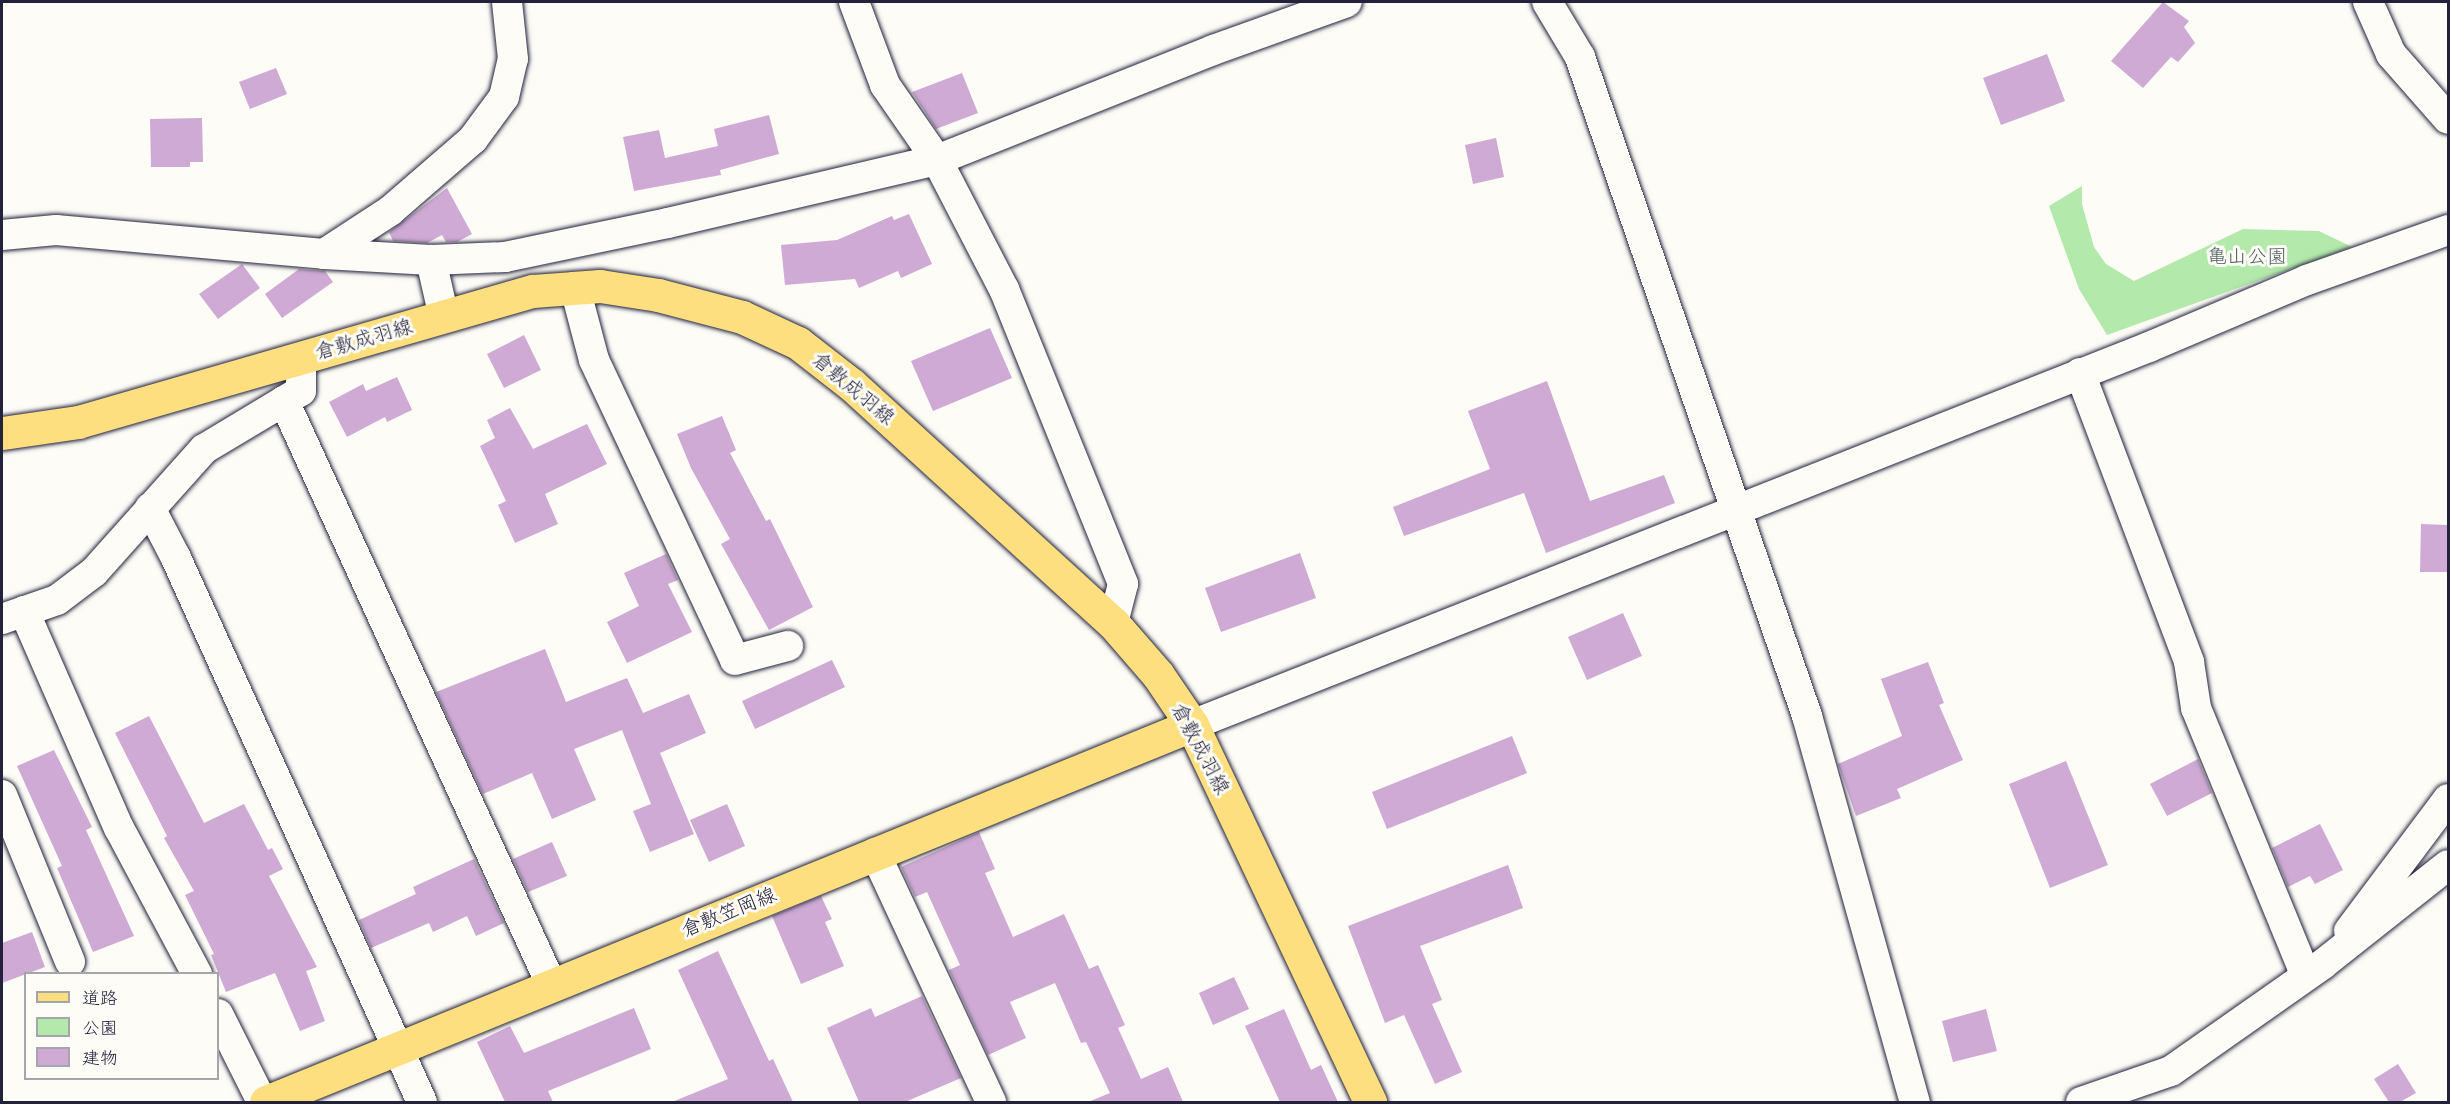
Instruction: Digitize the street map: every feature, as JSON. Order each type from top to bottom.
[{"type":"main road","name":"倉敷成羽線","points":[[2,433],[78,422],[532,291],[600,286],[658,295],[742,317],[798,343],[852,385],[1113,623],[1158,675],[1192,725],[1370,1102]]},
{"type":"main road","name":"倉敷笠岡線","points":[[264,1102],[398,1050],[1192,725]]},
{"type":"street","points":[[324,254],[390,211],[465,147],[504,97],[513,59],[507,2]]},
{"type":"street","points":[[854,2],[885,85],[937,160],[1004,290],[1123,584],[1113,623]]},
{"type":"street","points":[[2,234],[56,230],[324,254],[431,260],[505,257],[668,223],[937,160],[1213,50],[1347,2]]},
{"type":"street","points":[[1547,2],[1580,57],[1806,716],[1915,1102]]},
{"type":"street","points":[[2368,2],[2391,54],[2448,119]]},
{"type":"street","points":[[1192,725],[2080,373],[2307,280],[2448,230]]},
{"type":"street","points":[[431,260],[444,317]]},
{"type":"street","points":[[575,288],[594,360],[735,660],[788,646]]},
{"type":"street","points":[[195,972],[119,828],[13,615],[57,600],[94,572],[204,449],[301,391],[301,358]]},
{"type":"street","points":[[2080,373],[2189,662],[2196,708],[2314,969]]},
{"type":"street","points":[[284,401],[552,987]]},
{"type":"street","points":[[150,508],[176,558],[422,1102]]},
{"type":"street","points":[[2,795],[70,962]]},
{"type":"street","points":[[2314,969],[2448,799]]},
{"type":"street","points":[[875,853],[991,1102]]},
{"type":"street","points":[[2081,1102],[2171,1071],[2314,969],[2448,865]]},
{"type":"street","points":[[219,1016],[264,1102]]},
{"type":"green space","name":"亀山公園","points":[[2082,186],[2082,204],[2094,247],[2106,264],[2134,281],[2243,229],[2319,231],[2352,247],[2107,335],[2079,289],[2049,206]]},
{"type":"building","points":[[2163,2],[2189,21],[2184,27],[2195,43],[2178,62],[2171,57],[2143,88],[2111,61]]},
{"type":"building","points":[[2047,54],[2065,101],[2001,125],[1983,78]]},
{"type":"building","points":[[276,68],[287,94],[250,109],[239,82]]},
{"type":"building","points":[[962,73],[978,113],[936,129],[912,92]]},
{"type":"building","points":[[769,115],[779,154],[720,170],[721,175],[634,191],[623,137],[659,130],[665,158],[718,146],[714,129]]},
{"type":"building","points":[[202,118],[203,162],[190,162],[190,167],[151,167],[150,119]]},
{"type":"building","points":[[1496,138],[1504,177],[1473,184],[1465,145]]},
{"type":"building","points":[[447,188],[472,234],[457,242],[446,242],[442,235],[427,243],[393,241],[389,232]]},
{"type":"building","points":[[909,214],[932,264],[901,278],[898,271],[859,288],[855,279],[785,285],[781,245],[837,240],[892,216],[894,220]]},
{"type":"building","points":[[242,264],[260,288],[218,319],[199,294]]},
{"type":"building","points":[[299,269],[325,271],[333,282],[282,318],[265,294]]},
{"type":"building","points":[[990,328],[1012,378],[933,411],[911,361]]},
{"type":"building","points":[[524,335],[541,370],[504,388],[487,354]]},
{"type":"building","points":[[397,377],[412,410],[387,422],[385,417],[347,437],[329,402],[363,384],[366,391]]},
{"type":"building","points":[[1547,381],[1590,501],[1664,475],[1675,503],[1546,553],[1524,493],[1404,536],[1393,507],[1490,469],[1468,411]]},
{"type":"building","points":[[510,408],[533,449],[587,424],[607,464],[545,494],[558,524],[515,543],[498,505],[506,501],[480,446],[495,438],[487,420]]},
{"type":"building","points":[[722,416],[736,450],[730,453],[766,521],[770,519],[813,607],[769,630],[721,544],[730,539],[691,468],[677,434]]},
{"type":"building","points":[[2421,524],[2448,525],[2448,572],[2420,572]]},
{"type":"building","points":[[1300,553],[1316,598],[1221,632],[1205,588]]},
{"type":"building","points":[[666,554],[678,580],[668,584],[692,632],[627,663],[607,622],[639,606],[624,573]]},
{"type":"building","points":[[1623,613],[1642,656],[1587,680],[1568,637]]},
{"type":"building","points":[[545,649],[566,702],[627,678],[643,713],[689,694],[706,733],[660,753],[694,834],[650,852],[633,811],[651,804],[622,730],[574,749],[596,800],[552,819],[532,773],[483,794],[436,692]]},
{"type":"building","points":[[832,660],[845,687],[755,729],[742,701]]},
{"type":"building","points":[[1928,662],[1944,703],[1939,705],[1963,760],[1897,789],[1901,798],[1856,816],[1838,764],[1902,736],[1881,679]]},
{"type":"building","points":[[149,716],[204,823],[244,804],[268,850],[272,848],[283,869],[269,876],[317,967],[306,971],[325,1021],[300,1031],[275,973],[226,992],[211,955],[214,954],[185,895],[194,891],[164,838],[167,836],[115,733]]},
{"type":"building","points":[[1512,736],[1527,773],[1387,829],[1372,792]]},
{"type":"building","points":[[54,750],[92,827],[86,830],[134,936],[93,952],[57,868],[62,866],[17,766]]},
{"type":"building","points":[[2198,759],[2212,793],[2167,816],[2150,784]]},
{"type":"building","points":[[2066,761],[2108,865],[2050,888],[2009,784]]},
{"type":"building","points":[[727,804],[745,846],[709,862],[690,820]]},
{"type":"building","points":[[2320,824],[2343,870],[2315,884],[2310,876],[2288,887],[2272,848]]},
{"type":"building","points":[[979,832],[995,869],[985,873],[1013,937],[1064,914],[1089,969],[1098,965],[1125,1025],[1118,1028],[1141,1079],[1168,1067],[1183,1102],[1088,1102],[1110,1093],[1086,1042],[1081,1043],[1055,983],[1010,1002],[1026,1038],[988,1055],[949,970],[960,965],[927,892],[915,897],[901,867]]},
{"type":"building","points":[[552,842],[567,876],[528,892],[513,859]]},
{"type":"building","points":[[474,859],[504,923],[476,936],[467,916],[433,932],[429,923],[371,948],[359,920],[416,894],[413,887]]},
{"type":"building","points":[[1508,865],[1523,908],[1420,946],[1442,1000],[1432,1004],[1462,1072],[1435,1084],[1404,1015],[1385,1023],[1348,926]]},
{"type":"building","points":[[821,896],[832,919],[825,922],[844,966],[801,984],[772,916]]},
{"type":"building","points":[[32,932],[45,967],[24,972],[24,975],[2,983],[2,943]]},
{"type":"building","points":[[718,951],[769,1061],[773,1059],[793,1102],[672,1102],[728,1079],[678,970]]},
{"type":"building","points":[[1234,977],[1249,1009],[1213,1025],[1199,993]]},
{"type":"building","points":[[922,996],[961,1078],[905,1102],[859,1102],[827,1028],[871,1008],[875,1017]]},
{"type":"building","points":[[634,1008],[651,1049],[548,1091],[553,1102],[505,1102],[477,1042],[510,1026],[524,1053]]},
{"type":"building","points":[[1284,1009],[1311,1070],[1321,1065],[1338,1102],[1280,1102],[1245,1026]]},
{"type":"building","points":[[1986,1009],[1997,1051],[1953,1062],[1942,1021]]},
{"type":"building","points":[[2398,1064],[2416,1093],[2400,1102],[2389,1102],[2374,1079]]}]
